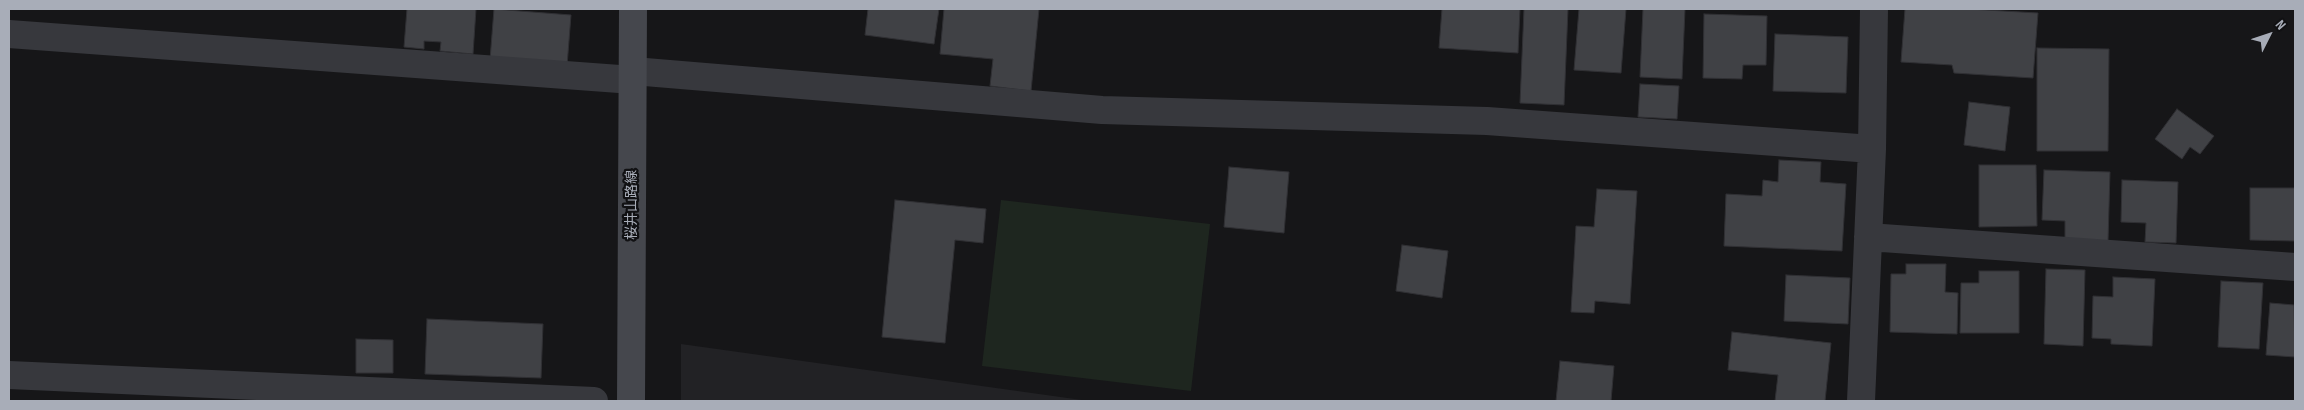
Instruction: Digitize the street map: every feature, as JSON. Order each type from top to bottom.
[{"type":"main road","name":"桜井山路線","points":[[631,401],[634,9]]},
{"type":"street","points":[[1861,401],[1872,149],[1874,9]]},
{"type":"street","points":[[9,34],[1102,110],[1487,121],[1872,149]]},
{"type":"street","points":[[1868,237],[2295,267]]},
{"type":"street","points":[[9,374],[594,401]]},
{"type":"shaded area","points":[[1001,200],[1210,224],[1191,391],[982,366]]},
{"type":"shaded area","points":[[681,344],[1089,401],[681,401]]},
{"type":"building","points":[[407,9],[476,9],[473,54],[440,51],[441,42],[424,41],[424,49],[404,47]]},
{"type":"building","points":[[494,9],[571,15],[567,66],[490,60]]},
{"type":"building","points":[[868,9],[939,9],[934,44],[865,35]]},
{"type":"building","points":[[944,9],[1039,9],[1031,91],[990,86],[993,59],[940,54]]},
{"type":"building","points":[[1442,9],[1520,9],[1518,53],[1439,48]]},
{"type":"building","points":[[1524,9],[1568,9],[1564,105],[1520,103]]},
{"type":"building","points":[[1579,9],[1626,9],[1621,73],[1574,70]]},
{"type":"building","points":[[1643,9],[1685,9],[1682,79],[1640,77]]},
{"type":"building","points":[[1905,9],[1969,9],[2038,13],[2033,78],[1954,73],[1952,65],[1901,62]]},
{"type":"building","points":[[1704,14],[1767,16],[1766,65],[1743,65],[1742,79],[1703,78]]},
{"type":"building","points":[[1775,34],[1848,37],[1846,93],[1773,91]]},
{"type":"building","points":[[2037,48],[2109,49],[2108,151],[2037,151]]},
{"type":"building","points":[[1640,84],[1679,86],[1677,119],[1638,117]]},
{"type":"building","points":[[1969,102],[2010,107],[2005,151],[1964,145]]},
{"type":"building","points":[[2177,109],[2214,136],[2200,154],[2190,147],[2182,159],[2155,139]]},
{"type":"building","points":[[1779,160],[1821,162],[1820,182],[1846,184],[1842,251],[1724,246],[1726,194],[1762,196],[1763,180],[1778,182]]},
{"type":"building","points":[[1979,165],[2036,165],[2037,226],[1979,227]]},
{"type":"building","points":[[1229,167],[1289,172],[1284,233],[1224,227]]},
{"type":"building","points":[[2044,170],[2110,172],[2108,241],[2065,240],[2065,221],[2042,220]]},
{"type":"building","points":[[2122,180],[2178,182],[2176,243],[2145,242],[2146,223],[2121,222]]},
{"type":"building","points":[[2250,188],[2295,188],[2295,241],[2250,240]]},
{"type":"building","points":[[1597,189],[1637,191],[1630,304],[1595,301],[1594,313],[1571,312],[1576,226],[1594,227]]},
{"type":"building","points":[[895,200],[986,209],[983,243],[955,240],[945,343],[882,337]]},
{"type":"building","points":[[1402,245],[1448,251],[1442,298],[1396,291]]},
{"type":"building","points":[[1906,264],[1946,264],[1945,292],[1958,293],[1957,334],[1890,332],[1891,274],[1906,274]]},
{"type":"building","points":[[2046,269],[2085,270],[2083,346],[2044,344]]},
{"type":"building","points":[[1979,271],[2019,271],[2019,333],[1960,333],[1961,283],[1979,283]]},
{"type":"building","points":[[1786,275],[1850,278],[1848,324],[1784,321]]},
{"type":"building","points":[[2113,277],[2155,279],[2152,346],[2111,344],[2111,339],[2092,338],[2093,296],[2113,297]]},
{"type":"building","points":[[2221,281],[2263,283],[2259,349],[2218,347]]},
{"type":"building","points":[[2270,303],[2294,305],[2295,357],[2266,355]]},
{"type":"building","points":[[427,319],[543,324],[541,378],[425,374]]},
{"type":"building","points":[[1732,332],[1831,343],[1825,401],[1775,401],[1778,375],[1728,370]]},
{"type":"building","points":[[356,339],[393,340],[393,373],[356,373]]},
{"type":"building","points":[[1560,361],[1614,366],[1611,401],[1556,401]]}]
